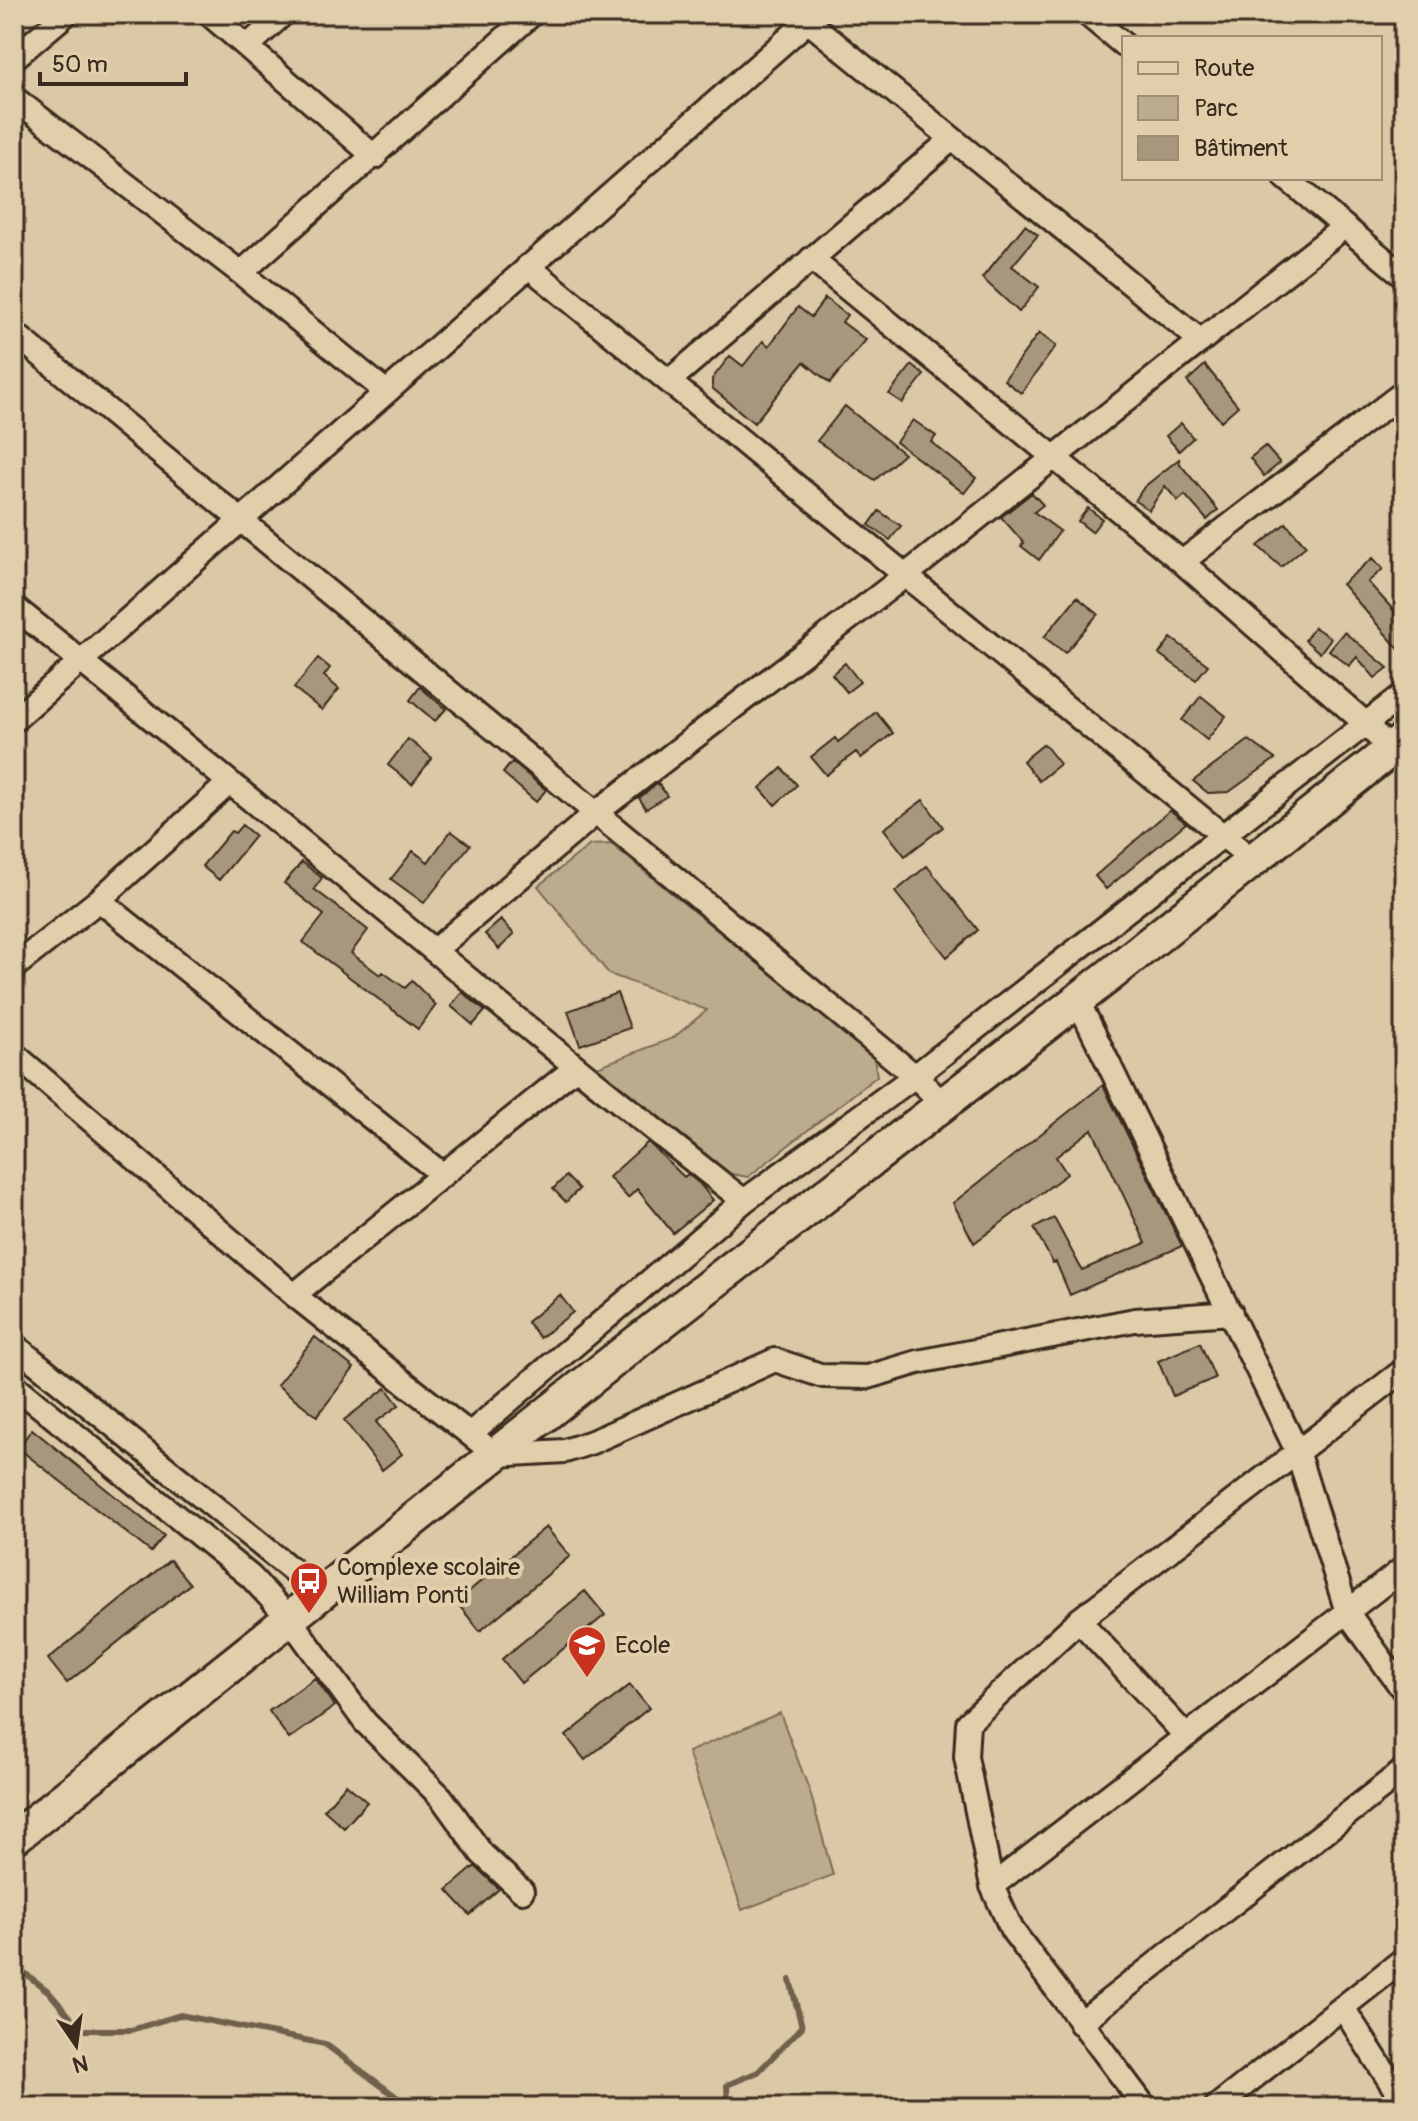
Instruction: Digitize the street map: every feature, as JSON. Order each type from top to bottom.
[{"type":"highway","points":[[14,1838],[289,1618],[323,1595],[496,1455],[1254,861],[1397,744]]},
{"type":"street","points":[[14,58],[66,14]]},
{"type":"street","points":[[209,14],[249,45],[375,157]]},
{"type":"street","points":[[249,45],[283,14]]},
{"type":"street","points":[[241,273],[375,157],[532,14]]},
{"type":"street","points":[[1092,15],[1122,43]]},
{"type":"street","points":[[14,720],[807,16],[952,139],[1201,341]]},
{"type":"street","points":[[14,98],[241,273],[385,391]]},
{"type":"street","points":[[669,381],[952,139]]},
{"type":"street","points":[[1288,180],[1404,276]]},
{"type":"street","points":[[436,949],[597,812],[906,575],[1344,227]]},
{"type":"street","points":[[811,259],[1182,562],[1365,723],[1397,744]]},
{"type":"street","points":[[528,266],[1254,861]]},
{"type":"street","points":[[14,333],[597,812],[915,1076],[943,1104]]},
{"type":"street","points":[[1182,562],[1404,392]]},
{"type":"street","points":[[14,607],[436,949],[575,1068],[744,1201]]},
{"type":"street","points":[[471,1433],[744,1201],[915,1076],[1404,694]]},
{"type":"street","points":[[14,967],[99,900],[229,783]]},
{"type":"street","points":[[99,900],[443,1175]]},
{"type":"street","points":[[1077,999],[1297,1451],[1347,1612],[1404,1691]]},
{"type":"street","points":[[14,1054],[294,1295],[496,1455],[565,1451],[592,1442],[775,1360],[823,1376],[868,1377],[918,1362],[1135,1320],[1231,1313]]},
{"type":"street","points":[[294,1295],[575,1068]]},
{"type":"street","points":[[14,1345],[323,1595]]},
{"type":"street","points":[[1145,2107],[1012,1930],[992,1886],[966,1757],[968,1723],[1079,1620],[1404,1370]]},
{"type":"street","points":[[14,1385],[251,1577],[441,1797],[482,1854],[522,1891]]},
{"type":"street","points":[[992,1886],[1404,1568]]},
{"type":"street","points":[[1079,1620],[1186,1736]]},
{"type":"street","points":[[1080,2023],[1404,1770]]},
{"type":"street","points":[[1216,2107],[1404,1959]]},
{"type":"street","points":[[1343,2008],[1404,2103]]},
{"type":"green space","points":[[611,844],[874,1058],[877,1076],[748,1177],[731,1174],[597,1067],[673,1038],[707,1010],[609,974],[538,886],[590,845]]},
{"type":"green space","points":[[780,1713],[810,1792],[833,1875],[742,1910],[688,1752]]},
{"type":"building","points":[[1025,225],[1038,235],[1012,266],[1039,287],[1019,312],[982,278]]},
{"type":"building","points":[[825,298],[847,315],[842,322],[866,340],[830,383],[804,362],[754,423],[712,388],[712,379],[730,356],[743,366],[763,341],[769,346],[798,307],[811,317]]},
{"type":"building","points":[[1039,333],[1056,346],[1021,393],[1004,380]]},
{"type":"building","points":[[912,365],[924,375],[902,403],[889,394]]},
{"type":"building","points":[[1205,365],[1238,406],[1221,421],[1187,381]]},
{"type":"building","points":[[845,406],[904,454],[875,480],[817,441]]},
{"type":"building","points":[[913,420],[936,436],[931,442],[976,478],[964,493],[896,442]]},
{"type":"building","points":[[1181,423],[1193,438],[1179,451],[1166,436]]},
{"type":"building","points":[[1265,446],[1280,463],[1264,476],[1250,458]]},
{"type":"building","points":[[1179,459],[1218,510],[1207,520],[1185,495],[1178,501],[1165,486],[1149,510],[1135,501],[1144,487]]},
{"type":"building","points":[[1032,493],[1043,505],[1034,512],[1060,531],[1039,560],[1021,546],[1024,543],[1001,517]]},
{"type":"building","points":[[1088,508],[1102,519],[1092,532],[1078,521]]},
{"type":"building","points":[[879,511],[901,526],[890,540],[869,525]]},
{"type":"building","points":[[1286,523],[1306,546],[1281,567],[1258,546]]},
{"type":"building","points":[[1373,558],[1383,569],[1368,582],[1397,614],[1404,608],[1404,655],[1342,584]]},
{"type":"building","points":[[1077,597],[1098,614],[1065,653],[1044,637]]},
{"type":"building","points":[[1314,627],[1331,638],[1320,653],[1305,640]]},
{"type":"building","points":[[1344,632],[1388,668],[1375,678],[1357,657],[1349,666],[1329,650]]},
{"type":"building","points":[[1171,638],[1208,665],[1196,680],[1159,654]]},
{"type":"building","points":[[318,658],[330,668],[324,676],[339,689],[322,710],[294,688]]},
{"type":"building","points":[[845,663],[860,682],[847,692],[832,674]]},
{"type":"building","points":[[420,687],[446,709],[435,721],[410,700]]},
{"type":"building","points":[[1201,696],[1226,716],[1207,740],[1182,720]]},
{"type":"building","points":[[876,712],[893,733],[861,758],[856,752],[826,775],[811,757],[835,738],[838,742]]},
{"type":"building","points":[[408,739],[432,758],[412,784],[388,765]]},
{"type":"building","points":[[1249,740],[1275,759],[1229,792],[1208,793],[1193,781]]},
{"type":"building","points":[[1044,744],[1060,764],[1039,781],[1023,761]]},
{"type":"building","points":[[512,762],[546,790],[536,802],[503,773]]},
{"type":"building","points":[[782,768],[797,785],[775,805],[760,788]]},
{"type":"building","points":[[658,783],[667,796],[646,809],[639,798]]},
{"type":"building","points":[[923,800],[943,827],[905,856],[884,829]]},
{"type":"building","points":[[1170,810],[1186,823],[1106,889],[1095,876]]},
{"type":"building","points":[[242,825],[255,836],[219,880],[202,866],[231,831],[235,833]]},
{"type":"building","points":[[451,831],[470,845],[424,903],[391,879],[413,851],[428,862]]},
{"type":"building","points":[[302,862],[322,878],[314,889],[368,930],[351,953],[380,975],[383,972],[405,988],[412,981],[436,1005],[418,1029],[303,942],[324,915],[284,883]]},
{"type":"building","points":[[927,866],[978,930],[947,957],[895,892]]},
{"type":"building","points":[[501,920],[514,934],[499,949],[485,934]]},
{"type":"building","points":[[462,992],[485,1011],[473,1025],[451,1006]]},
{"type":"building","points":[[617,993],[630,1028],[580,1045],[568,1011]]},
{"type":"building","points":[[1103,1085],[1182,1246],[1070,1295],[1056,1262],[1053,1263],[1034,1228],[1054,1218],[1082,1270],[1146,1243],[1092,1129],[1056,1157],[1067,1174],[974,1243],[953,1203]]},
{"type":"building","points":[[648,1142],[684,1177],[688,1174],[700,1184],[713,1200],[673,1233],[637,1189],[628,1198],[609,1177]]},
{"type":"building","points":[[566,1176],[579,1189],[566,1202],[553,1189]]},
{"type":"building","points":[[560,1295],[573,1312],[540,1338],[527,1322]]},
{"type":"building","points":[[315,1337],[354,1368],[317,1416],[277,1385]]},
{"type":"building","points":[[1200,1343],[1215,1378],[1173,1396],[1158,1361]]},
{"type":"building","points":[[386,1388],[399,1405],[376,1422],[402,1454],[382,1470],[344,1420]]},
{"type":"building","points":[[32,1429],[164,1536],[151,1552],[18,1448]]},
{"type":"building","points":[[546,1527],[570,1556],[480,1631],[456,1602]]},
{"type":"building","points":[[170,1560],[190,1584],[67,1683],[48,1659]]},
{"type":"building","points":[[585,1591],[605,1615],[521,1683],[502,1659]]},
{"type":"building","points":[[315,1678],[335,1706],[289,1739],[269,1711]]},
{"type":"building","points":[[630,1685],[649,1708],[585,1760],[566,1736]]},
{"type":"building","points":[[346,1784],[367,1802],[344,1828],[324,1810]]},
{"type":"building","points":[[475,1866],[499,1889],[470,1915],[447,1890]]},
{"type":"waterway","points":[[14,1965],[48,1991],[81,2030],[131,2030],[180,2015],[325,2044],[410,2107]]},
{"type":"waterway","points":[[728,2107],[727,2085],[758,2072],[802,2027],[790,1980]]},
{"type":"place","name":"Complexe scolaire William Ponti","points":[[309,1615]]},
{"type":"place","name":"Ecole","points":[[587,1679]]}]
